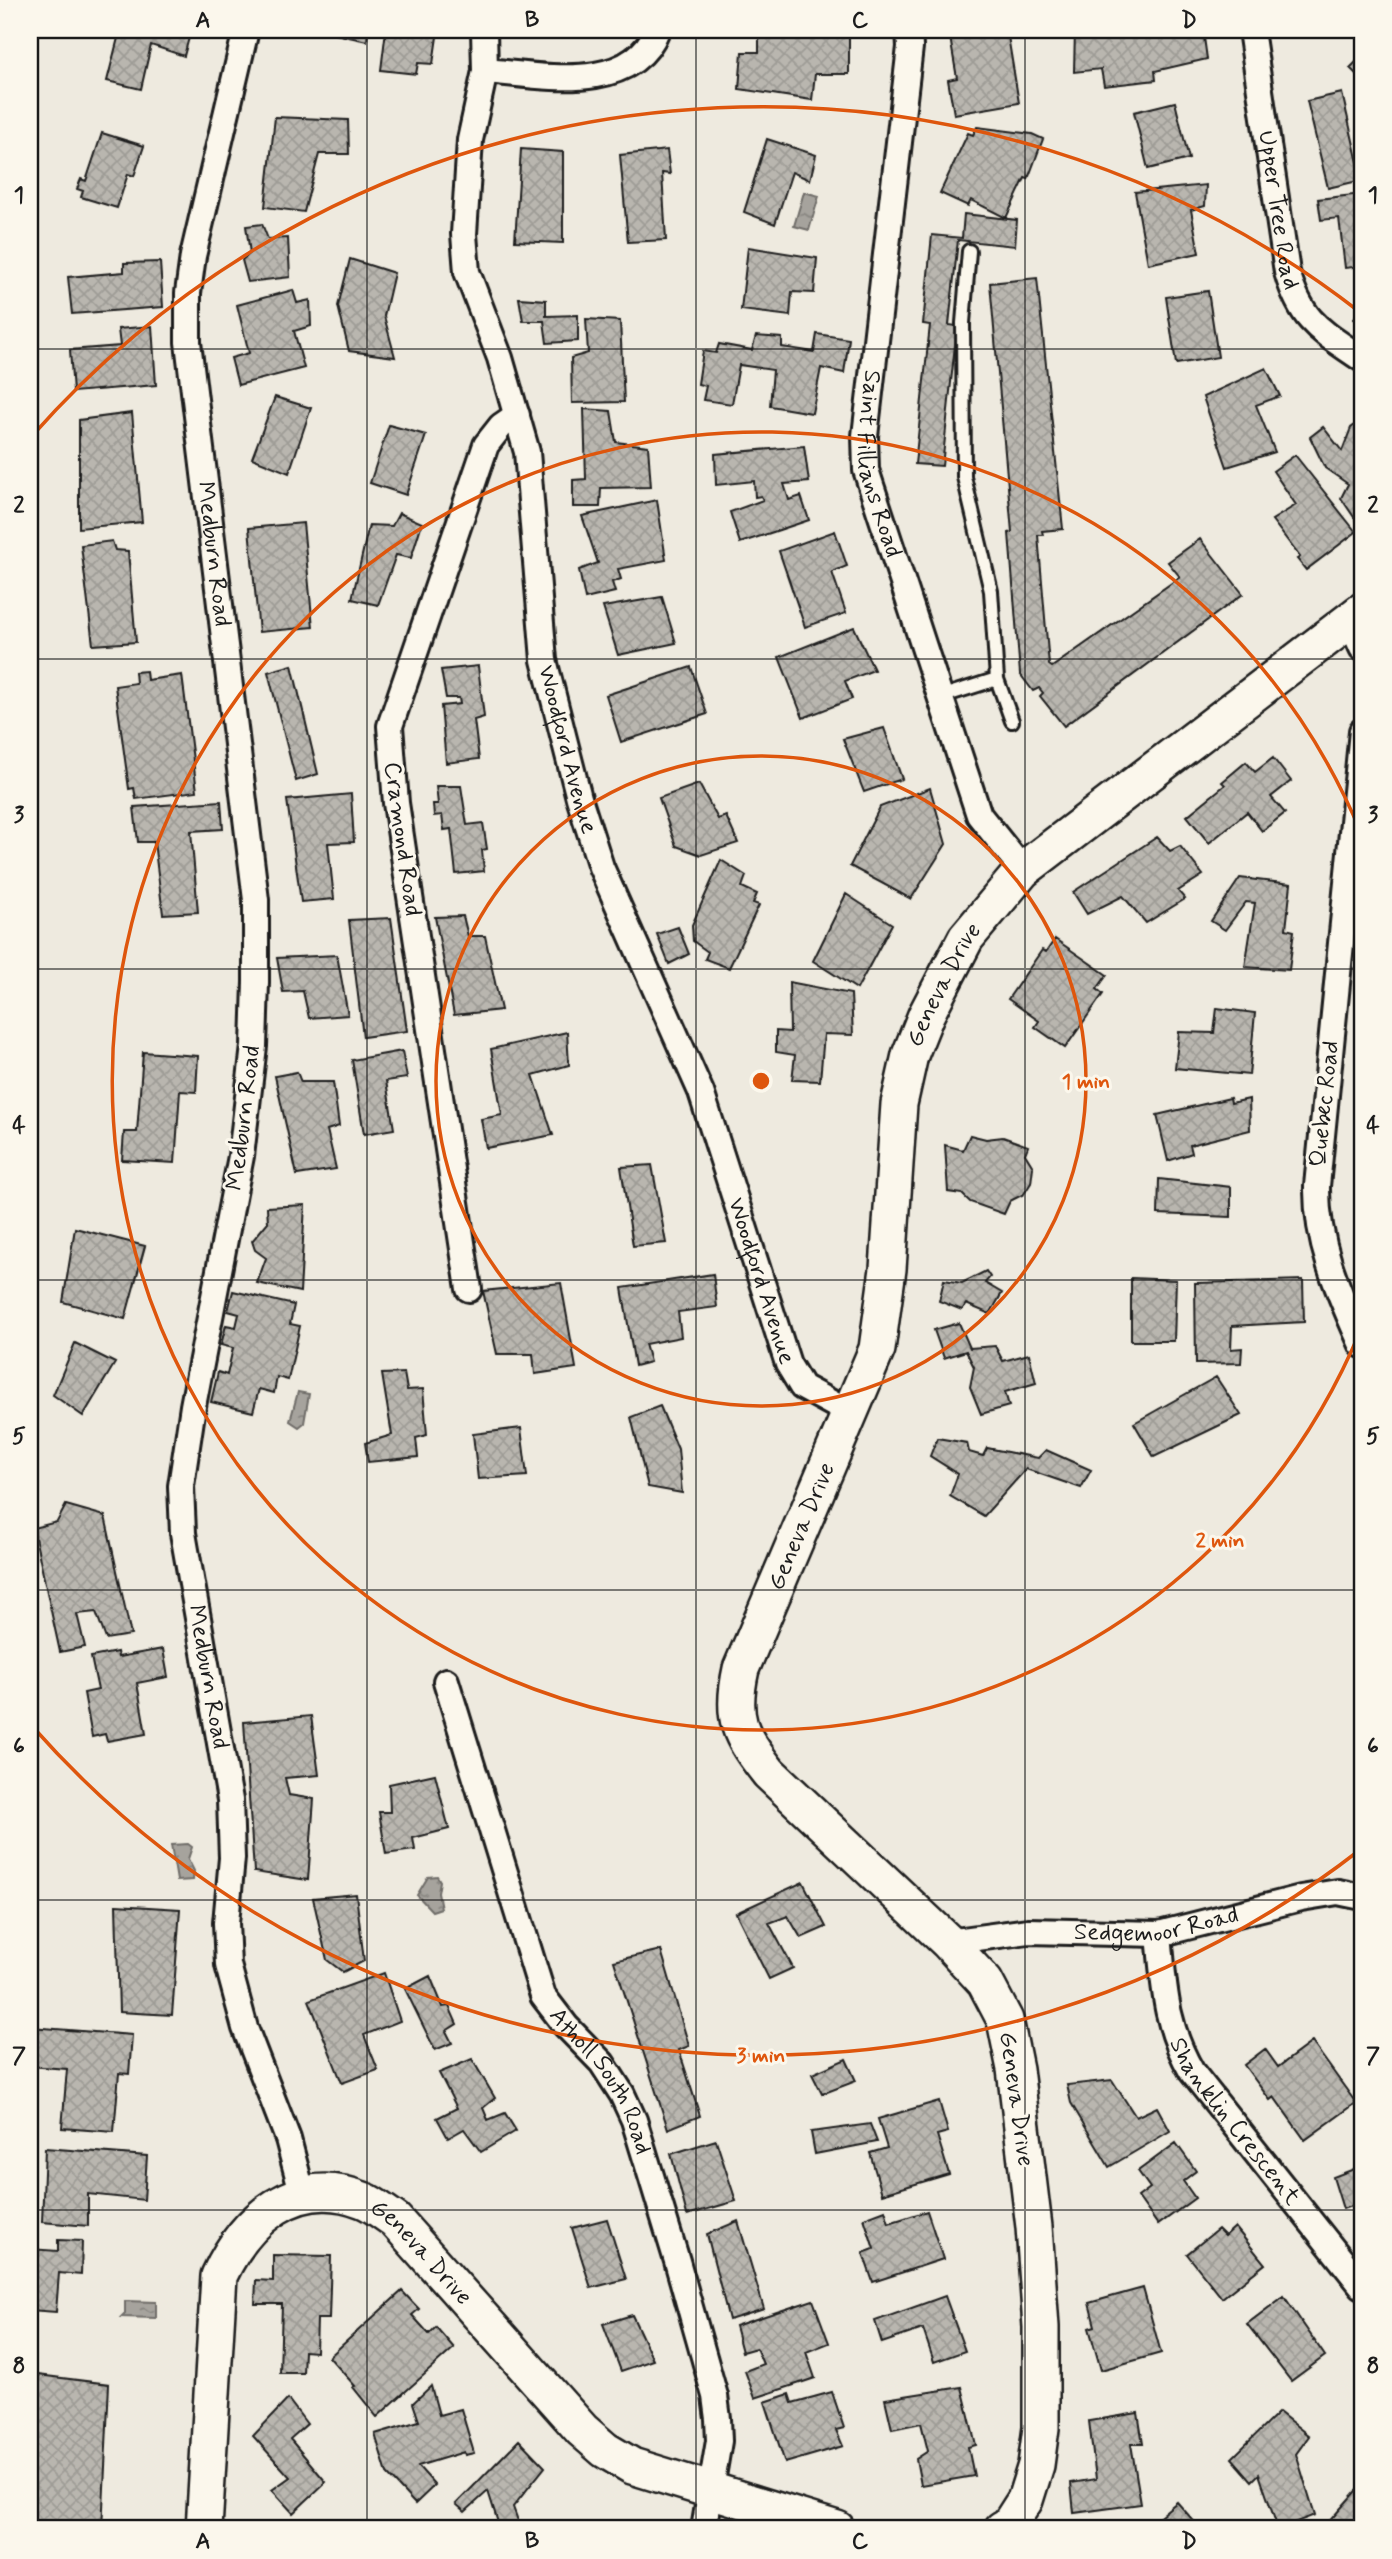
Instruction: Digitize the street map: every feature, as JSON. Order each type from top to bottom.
[{"type":"street","name":"Medburn Road","points":[[246,30],[193,256],[188,293],[188,342],[256,900],[254,1046],[241,1156],[193,1406],[181,1486],[188,1567],[230,1800],[232,1858],[226,1923],[228,1965],[245,2028],[288,2139],[303,2196]]},
{"type":"street","name":"Woodford Avenue","points":[[484,30],[485,71],[470,140],[464,234],[467,272],[500,358],[527,452],[544,660],[579,798],[601,867],[701,1092],[788,1364],[802,1387],[850,1413]]},
{"type":"street","points":[[485,71],[590,77],[616,70],[634,60],[652,42],[657,30]]},
{"type":"street","name":"Saint Fillians Road","points":[[909,30],[910,47],[864,453],[866,470],[979,815],[1023,870]]},
{"type":"street","name":"Upper Tree Road","points":[[1251,30],[1287,272],[1296,301],[1307,319],[1362,359]]},
{"type":"street","name":"Cramond Road","points":[[469,1289],[396,803],[390,726],[486,445],[501,426],[517,415]]},
{"type":"street","name":"Geneva Drive","points":[[1002,2529],[1009,2525],[1025,2500],[1036,2465],[1041,2428],[1041,2327],[1034,2227],[1015,2069],[1005,2020],[985,1982],[948,1942],[769,1773],[750,1749],[737,1724],[734,1700],[741,1669],[877,1349],[881,1330],[899,1104],[910,1055],[930,1006],[966,938],[1023,870],[1358,627]]},
{"type":"street","name":"Quebec Road","points":[[1362,731],[1317,1207],[1324,1250],[1362,1345]]},
{"type":"street","name":"Atholl South Road","points":[[446,1681],[543,1996],[566,2026],[602,2063],[622,2094],[634,2120],[715,2396],[719,2441],[704,2529]]},
{"type":"street","name":"Sedgemoor Road","points":[[948,1942],[1028,1931],[1158,1934],[1314,1896],[1338,1892],[1362,1897]]},
{"type":"street","name":"Shanklin Crescent","points":[[1158,1934],[1167,2017],[1176,2046],[1192,2072],[1362,2286]]},
{"type":"street","name":"Geneva Drive","points":[[204,2529],[219,2276],[232,2248],[248,2227],[275,2207],[303,2196],[336,2193],[364,2200],[395,2220],[590,2437],[632,2466],[709,2492],[836,2529]]},
{"type":"lane","points":[[969,251],[963,323],[964,477],[991,591],[997,679],[1012,722]]},
{"type":"lane","points":[[940,697],[997,679]]},
{"type":"water","points":[[804,192],[819,196],[809,230],[794,226]]},
{"type":"water","points":[[298,1392],[309,1394],[304,1423],[299,1427],[290,1421]]},
{"type":"water","points":[[188,1844],[192,1847],[188,1859],[194,1871],[193,1880],[177,1881],[171,1845]]},
{"type":"water","points":[[437,1876],[440,1881],[438,1893],[441,1908],[432,1911],[417,1895],[428,1877]]},
{"type":"water","points":[[125,2301],[156,2302],[156,2318],[121,2317],[125,2313]]},
{"type":"building","points":[[120,30],[191,30],[184,56],[151,45],[141,89],[107,81]]},
{"type":"building","points":[[317,30],[368,30],[367,41]]},
{"type":"building","points":[[386,30],[438,30],[433,64],[418,63],[416,74],[381,70]]},
{"type":"building","points":[[1007,30],[1019,103],[954,114],[948,80],[957,78],[950,37]]},
{"type":"building","points":[[1075,30],[1203,30],[1207,59],[1155,71],[1156,80],[1104,86],[1101,69],[1074,72]]},
{"type":"building","points":[[759,36],[849,36],[849,74],[815,74],[812,100],[739,89],[742,52],[759,52]]},
{"type":"building","points":[[1362,56],[1362,80],[1350,68]]},
{"type":"building","points":[[1342,93],[1362,180],[1328,188],[1307,101]]},
{"type":"building","points":[[1175,102],[1189,159],[1148,169],[1134,112]]},
{"type":"building","points":[[275,117],[348,120],[349,154],[319,154],[304,212],[265,207]]},
{"type":"building","points":[[977,127],[1032,134],[1043,139],[1028,179],[1025,178],[1006,218],[971,200],[968,206],[940,193],[968,133],[973,135]]},
{"type":"building","points":[[102,133],[144,146],[134,176],[128,174],[117,208],[81,197],[83,191],[77,189],[81,179],[86,181]]},
{"type":"building","points":[[767,139],[816,155],[810,180],[792,172],[775,224],[744,212]]},
{"type":"building","points":[[521,149],[563,152],[563,243],[515,241]]},
{"type":"building","points":[[667,150],[670,174],[662,173],[666,240],[628,242],[620,155]]},
{"type":"building","points":[[1206,185],[1205,206],[1191,210],[1199,253],[1148,264],[1135,192]]},
{"type":"building","points":[[1362,194],[1362,266],[1345,268],[1339,218],[1321,220],[1318,199]]},
{"type":"building","points":[[964,214],[1017,220],[1015,246],[958,240],[949,325],[957,326],[942,466],[915,464],[930,325],[923,324],[932,235],[962,238]]},
{"type":"building","points":[[262,224],[268,239],[288,238],[290,277],[248,282],[242,260],[250,253],[246,226]]},
{"type":"building","points":[[748,247],[817,258],[814,293],[792,292],[790,316],[741,310]]},
{"type":"building","points":[[350,259],[394,273],[384,316],[395,357],[349,351],[338,306]]},
{"type":"building","points":[[160,262],[163,307],[72,314],[68,277],[124,272],[124,263]]},
{"type":"building","points":[[1037,278],[1063,529],[1042,531],[1043,535],[1038,535],[1049,665],[1052,667],[1180,577],[1168,562],[1200,539],[1243,594],[1064,726],[1040,696],[1043,693],[1039,688],[1033,691],[1020,674],[1009,533],[1012,532],[990,283]]},
{"type":"building","points":[[293,290],[297,303],[310,300],[311,326],[294,331],[304,368],[238,385],[231,358],[249,353],[237,305]]},
{"type":"building","points":[[1208,291],[1218,357],[1176,364],[1166,297]]},
{"type":"building","points":[[519,298],[546,300],[546,316],[578,315],[578,341],[547,343],[544,321],[523,321]]},
{"type":"building","points":[[1362,303],[1362,323],[1354,319]]},
{"type":"building","points":[[586,319],[620,321],[624,402],[572,403],[571,358],[588,353]]},
{"type":"building","points":[[152,326],[156,385],[73,392],[70,350],[120,346],[118,329]]},
{"type":"building","points":[[817,334],[849,339],[844,373],[821,368],[812,413],[770,406],[773,370],[739,365],[732,404],[703,400],[706,386],[698,384],[703,351],[716,353],[719,344],[752,350],[756,336],[782,338],[782,347],[814,352]]},
{"type":"building","points":[[1266,368],[1280,396],[1256,405],[1275,452],[1227,467],[1203,397]]},
{"type":"building","points":[[275,397],[311,408],[289,473],[252,458]]},
{"type":"building","points":[[584,409],[611,411],[616,442],[648,446],[651,487],[601,488],[600,507],[573,507],[573,480],[586,479]]},
{"type":"building","points":[[132,413],[142,522],[79,528],[79,420]]},
{"type":"building","points":[[1362,420],[1362,529],[1341,498],[1348,484],[1325,468],[1310,437],[1323,427],[1342,451],[1351,428]]},
{"type":"building","points":[[389,425],[426,435],[406,495],[370,483]]},
{"type":"building","points":[[804,446],[809,482],[784,484],[789,500],[801,496],[809,520],[740,543],[730,512],[763,500],[761,496],[755,497],[754,481],[716,485],[715,454]]},
{"type":"building","points":[[1295,455],[1356,532],[1306,570],[1297,559],[1300,557],[1272,520],[1296,505],[1273,471]]},
{"type":"building","points":[[657,500],[666,560],[618,569],[621,579],[612,582],[615,592],[585,599],[579,570],[598,563],[582,516]]},
{"type":"building","points":[[399,513],[422,523],[411,558],[396,555],[378,605],[352,599],[369,525],[392,526]]},
{"type":"building","points":[[303,523],[313,627],[259,632],[249,528]]},
{"type":"building","points":[[835,531],[847,566],[832,572],[846,613],[805,627],[779,551]]},
{"type":"building","points":[[112,541],[115,550],[128,551],[136,642],[93,645],[81,545]]},
{"type":"building","points":[[662,597],[676,643],[618,655],[603,607]]},
{"type":"building","points":[[854,627],[874,670],[845,681],[852,699],[803,718],[779,657]]},
{"type":"building","points":[[292,665],[318,774],[296,781],[268,672]]},
{"type":"building","points":[[478,666],[484,717],[474,720],[479,759],[446,763],[441,706],[460,704],[459,698],[446,698],[441,670]]},
{"type":"building","points":[[691,667],[707,714],[621,742],[606,695]]},
{"type":"building","points":[[146,671],[147,680],[182,675],[197,791],[136,799],[134,788],[129,789],[115,686],[136,683],[135,672]]},
{"type":"building","points":[[884,728],[902,779],[864,792],[843,739]]},
{"type":"building","points":[[1273,758],[1291,781],[1271,797],[1285,813],[1262,831],[1247,812],[1209,843],[1187,816],[1225,785],[1222,782],[1246,762],[1255,772]]},
{"type":"building","points":[[699,784],[718,819],[726,816],[738,843],[701,855],[676,846],[659,798]]},
{"type":"building","points":[[436,786],[461,786],[467,825],[483,823],[487,849],[482,850],[484,871],[456,874],[451,829],[444,830],[442,815],[434,816],[433,804],[438,804]]},
{"type":"building","points":[[930,788],[946,844],[911,899],[850,866],[880,807]]},
{"type":"building","points":[[351,794],[354,842],[328,843],[334,899],[301,902],[287,800]]},
{"type":"building","points":[[221,801],[223,829],[191,831],[198,912],[163,914],[154,842],[138,842],[134,807]]},
{"type":"building","points":[[1157,837],[1170,851],[1180,846],[1203,875],[1178,891],[1185,899],[1146,923],[1123,896],[1087,914],[1073,892]]},
{"type":"building","points":[[721,860],[746,876],[742,887],[757,894],[753,903],[759,905],[729,968],[705,959],[708,952],[693,941],[692,925]]},
{"type":"building","points":[[1240,878],[1291,884],[1286,929],[1294,931],[1289,970],[1245,967],[1255,903],[1246,902],[1225,930],[1211,921]]},
{"type":"building","points":[[846,894],[892,924],[857,989],[813,961]]},
{"type":"building","points":[[463,916],[468,936],[485,936],[501,1010],[454,1015],[435,917]]},
{"type":"building","points":[[391,918],[407,1031],[363,1037],[349,920]]},
{"type":"building","points":[[678,927],[689,954],[669,964],[657,934]]},
{"type":"building","points":[[1055,939],[1107,975],[1097,989],[1103,994],[1065,1048],[1035,1027],[1039,1021],[1008,999],[1042,950],[1046,952]]},
{"type":"building","points":[[337,955],[348,1015],[309,1018],[303,991],[283,992],[277,958]]},
{"type":"building","points":[[789,982],[851,994],[853,1035],[824,1034],[820,1081],[792,1080],[795,1055],[776,1052],[776,1031],[790,1032]]},
{"type":"building","points":[[1217,1008],[1255,1013],[1249,1075],[1175,1068],[1179,1032],[1214,1033]]},
{"type":"building","points":[[567,1032],[569,1065],[533,1075],[553,1135],[486,1148],[481,1119],[502,1115],[491,1049]]},
{"type":"building","points":[[402,1051],[407,1078],[386,1081],[394,1129],[364,1134],[352,1060]]},
{"type":"building","points":[[143,1052],[198,1056],[196,1092],[180,1091],[175,1163],[122,1160],[124,1132],[137,1132]]},
{"type":"building","points":[[297,1072],[301,1082],[333,1082],[339,1126],[327,1130],[336,1169],[297,1175],[275,1076]]},
{"type":"building","points":[[1230,1098],[1231,1103],[1249,1099],[1250,1130],[1190,1145],[1192,1153],[1168,1161],[1157,1115]]},
{"type":"building","points":[[970,1135],[986,1139],[1003,1137],[1028,1146],[1025,1154],[1033,1167],[1031,1183],[1024,1194],[1010,1201],[1004,1214],[970,1202],[962,1194],[948,1192],[945,1145],[963,1150]]},
{"type":"building","points":[[652,1165],[666,1243],[633,1246],[621,1167]]},
{"type":"building","points":[[1159,1179],[1231,1187],[1231,1217],[1158,1214]]},
{"type":"building","points":[[305,1205],[300,1292],[257,1283],[266,1258],[255,1250],[252,1241],[268,1222],[267,1207]]},
{"type":"building","points":[[75,1228],[145,1246],[125,1319],[63,1302]]},
{"type":"building","points":[[986,1271],[990,1277],[985,1283],[1002,1293],[990,1314],[966,1304],[962,1310],[939,1301],[944,1280],[962,1283]]},
{"type":"building","points":[[713,1274],[717,1307],[678,1312],[681,1337],[645,1344],[650,1362],[635,1366],[622,1288]]},
{"type":"building","points":[[1131,1278],[1176,1280],[1174,1341],[1131,1341]]},
{"type":"building","points":[[1303,1280],[1304,1322],[1232,1326],[1231,1349],[1242,1348],[1241,1363],[1196,1364],[1195,1283]]},
{"type":"building","points":[[561,1283],[576,1368],[535,1374],[533,1354],[497,1354],[483,1291]]},
{"type":"building","points":[[233,1291],[294,1305],[290,1324],[300,1326],[288,1380],[277,1377],[274,1393],[259,1389],[253,1412],[211,1402],[218,1372],[227,1375],[233,1348],[221,1345],[226,1325],[236,1327],[239,1314],[228,1311]]},
{"type":"building","points":[[959,1323],[970,1348],[995,1346],[1003,1361],[1029,1354],[1036,1383],[1005,1392],[1009,1406],[981,1414],[970,1387],[974,1367],[966,1351],[944,1358],[934,1330]]},
{"type":"building","points":[[75,1343],[115,1363],[83,1416],[53,1395]]},
{"type":"building","points":[[404,1373],[407,1390],[423,1389],[427,1435],[416,1438],[418,1457],[368,1462],[365,1443],[392,1435],[382,1374]]},
{"type":"building","points":[[1216,1377],[1241,1415],[1154,1457],[1134,1423]]},
{"type":"building","points":[[660,1406],[678,1449],[682,1493],[648,1487],[631,1417]]},
{"type":"building","points":[[521,1428],[527,1476],[478,1479],[473,1434]]},
{"type":"building","points":[[937,1438],[967,1443],[969,1452],[983,1456],[987,1448],[1038,1458],[1046,1450],[1091,1470],[1081,1488],[1026,1469],[984,1516],[950,1496],[958,1474],[930,1456]]},
{"type":"building","points":[[66,1505],[105,1516],[131,1635],[106,1639],[96,1612],[77,1614],[85,1647],[60,1652],[33,1528],[57,1522]]},
{"type":"building","points":[[163,1649],[168,1677],[137,1683],[146,1734],[107,1741],[105,1734],[92,1737],[84,1693],[98,1690],[91,1657],[117,1652],[118,1657]]},
{"type":"building","points":[[311,1716],[319,1775],[285,1778],[289,1795],[314,1799],[308,1880],[254,1872],[244,1722]]},
{"type":"building","points":[[435,1774],[449,1829],[413,1838],[415,1850],[386,1854],[379,1812],[390,1812],[389,1784]]},
{"type":"building","points":[[803,1882],[826,1927],[801,1938],[788,1916],[769,1923],[793,1968],[769,1979],[736,1913]]},
{"type":"building","points":[[356,1894],[364,1961],[343,1972],[327,1960],[313,1898]]},
{"type":"building","points":[[116,1905],[180,1909],[172,2015],[119,2012]]},
{"type":"building","points":[[661,1950],[689,2046],[679,2050],[700,2116],[668,2129],[614,1961]]},
{"type":"building","points":[[384,1973],[400,2021],[364,2035],[378,2070],[342,2083],[309,2000]]},
{"type":"building","points":[[430,1976],[443,2007],[449,2006],[457,2024],[446,2031],[452,2043],[435,2050],[405,1989]]},
{"type":"building","points":[[30,2027],[132,2035],[129,2074],[119,2073],[114,2132],[62,2128],[67,2069],[30,2066]]},
{"type":"building","points":[[1312,2042],[1356,2103],[1305,2140],[1274,2097],[1270,2100],[1244,2065],[1265,2049],[1278,2067]]},
{"type":"building","points":[[472,2059],[495,2098],[483,2108],[488,2120],[505,2113],[516,2131],[481,2152],[464,2129],[448,2138],[437,2118],[457,2108],[439,2073]]},
{"type":"building","points":[[846,2059],[856,2081],[822,2094],[812,2074]]},
{"type":"building","points":[[1112,2080],[1136,2117],[1157,2107],[1170,2131],[1109,2167],[1071,2103],[1067,2085]]},
{"type":"building","points":[[939,2101],[948,2132],[937,2135],[949,2174],[882,2194],[870,2153],[887,2148],[878,2119]]},
{"type":"building","points":[[870,2124],[877,2142],[815,2154],[811,2132]]},
{"type":"building","points":[[716,2140],[736,2201],[687,2215],[671,2154]]},
{"type":"building","points":[[1176,2143],[1196,2171],[1183,2181],[1195,2198],[1158,2225],[1138,2197],[1150,2188],[1138,2171]]},
{"type":"building","points":[[45,2148],[147,2156],[144,2200],[88,2194],[88,2226],[42,2222]]},
{"type":"building","points":[[1362,2166],[1362,2202],[1343,2209],[1333,2177]]},
{"type":"building","points":[[885,2210],[889,2223],[927,2211],[943,2259],[873,2282],[863,2253],[874,2249],[864,2218]]},
{"type":"building","points":[[607,2219],[626,2279],[591,2288],[572,2228]]},
{"type":"building","points":[[738,2221],[764,2309],[729,2320],[707,2234]]},
{"type":"building","points":[[1235,2227],[1265,2264],[1222,2298],[1187,2254],[1218,2229],[1225,2236]]},
{"type":"building","points":[[58,2240],[82,2241],[81,2275],[59,2273],[56,2312],[30,2310],[30,2249],[58,2251]]},
{"type":"building","points":[[273,2255],[331,2256],[329,2319],[317,2319],[316,2352],[304,2351],[303,2373],[280,2373],[282,2304],[255,2304],[256,2280],[273,2281]]},
{"type":"building","points":[[1143,2288],[1161,2353],[1101,2370],[1089,2328],[1095,2326],[1089,2303]]},
{"type":"building","points":[[402,2291],[419,2309],[412,2315],[429,2334],[436,2327],[454,2348],[377,2417],[353,2387],[355,2386],[329,2357]]},
{"type":"building","points":[[945,2296],[965,2351],[934,2362],[923,2329],[882,2343],[875,2321]]},
{"type":"building","points":[[1284,2296],[1325,2356],[1291,2381],[1247,2324]]},
{"type":"building","points":[[813,2300],[829,2343],[806,2352],[815,2378],[755,2398],[745,2371],[763,2364],[756,2348],[742,2352],[735,2326]]},
{"type":"building","points":[[632,2315],[653,2360],[621,2371],[603,2324]]},
{"type":"building","points":[[30,2374],[109,2384],[102,2529],[30,2529]]},
{"type":"building","points":[[431,2386],[439,2415],[461,2409],[474,2453],[465,2455],[464,2452],[418,2466],[435,2485],[415,2504],[387,2474],[375,2434],[419,2421],[413,2403]]},
{"type":"building","points":[[962,2387],[976,2445],[968,2447],[974,2476],[921,2485],[916,2459],[928,2451],[921,2423],[892,2429],[885,2399]]},
{"type":"building","points":[[832,2392],[844,2428],[836,2430],[843,2446],[785,2463],[765,2402],[789,2394],[792,2403]]},
{"type":"building","points":[[288,2399],[307,2424],[290,2439],[326,2482],[293,2513],[272,2490],[290,2477],[253,2436]]},
{"type":"building","points":[[1279,2412],[1309,2436],[1296,2454],[1315,2515],[1278,2529],[1259,2474],[1252,2481],[1232,2458]]},
{"type":"building","points":[[1138,2413],[1143,2444],[1131,2444],[1141,2504],[1074,2513],[1071,2483],[1096,2479],[1089,2421]]},
{"type":"building","points":[[519,2440],[545,2467],[513,2507],[521,2529],[500,2529],[488,2491],[465,2512],[456,2504]]},
{"type":"building","points":[[1362,2484],[1362,2526],[1359,2529],[1333,2529],[1326,2525]]},
{"type":"building","points":[[1177,2502],[1199,2527],[1144,2529]]}]
